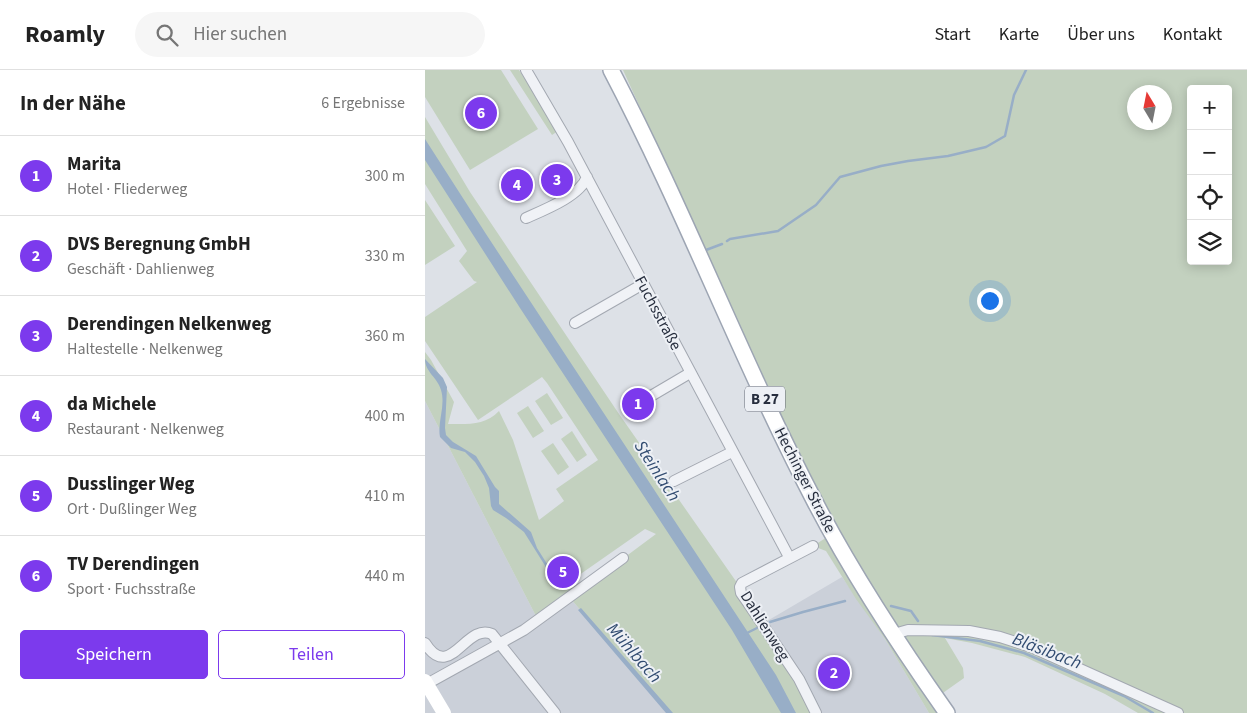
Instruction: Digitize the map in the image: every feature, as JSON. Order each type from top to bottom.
[{"type":"main road","name":"Hechinger Straße","points":[[611,70],[639,124],[786,445],[832,534],[867,594],[947,713]]},
{"type":"street","name":"Fuchsstraße","points":[[526,70],[587,177],[789,558]]},
{"type":"street","points":[[527,218],[570,195],[583,186],[587,177]]},
{"type":"street","points":[[575,323],[643,284]]},
{"type":"street","points":[[634,406],[690,373]]},
{"type":"street","points":[[674,481],[733,452]]},
{"type":"street","name":"Dahlienweg","points":[[813,546],[742,583],[740,587],[747,603],[799,680],[816,713]]},
{"type":"street","points":[[444,713],[426,683],[501,644],[538,620],[623,558]]},
{"type":"street","points":[[894,634],[908,630],[969,631],[1000,637],[1031,647],[1178,713]]},
{"type":"street","points":[[425,642],[430,651],[436,655],[443,656],[452,654],[472,636],[481,632],[492,634],[555,713]]},
{"type":"shaded area","points":[[425,401],[538,620],[570,598],[669,713],[425,713]]},
{"type":"shaded area","points":[[842,577],[885,639],[929,713],[816,713],[762,624]]},
{"type":"green space","points":[[425,70],[501,70],[538,129],[470,170],[425,97]]},
{"type":"green space","points":[[510,70],[519,70],[558,131],[552,135]]},
{"type":"green space","points":[[623,70],[1247,70],[1247,713],[1138,713],[1105,694],[1025,657],[945,638],[963,668],[964,678],[940,695],[941,713],[929,713],[885,639],[856,599],[826,551],[813,546],[832,534],[839,532],[793,444]]},
{"type":"green space","points":[[425,117],[470,192],[619,414],[740,587],[816,713],[669,713],[570,598],[538,620],[425,401],[425,352],[454,402],[448,424],[482,422],[499,411],[513,440],[539,520],[564,501],[556,489],[598,460],[542,377],[478,420],[425,341],[425,317],[477,282],[474,281],[459,261],[467,251],[425,184]],"holes":[[[645,529],[656,534],[578,592],[572,580]]]},
{"type":"green space","points":[[425,200],[455,246],[425,265]]},
{"type":"green space","points":[[547,393],[563,418],[551,425],[535,401]]},
{"type":"green space","points":[[528,406],[544,431],[533,438],[517,413]]},
{"type":"green space","points":[[572,431],[587,455],[577,462],[561,439]]},
{"type":"green space","points":[[553,443],[569,467],[558,475],[541,451]]},
{"type":"water","points":[[425,139],[776,675],[796,713],[781,713],[732,630],[425,160]]},
{"type":"water","points":[[425,359],[443,378],[447,387],[446,435],[453,442],[476,456],[499,491],[499,504],[531,532],[537,548],[561,586],[559,588],[524,532],[493,510],[489,488],[475,462],[465,452],[451,448],[440,437],[442,396],[439,386],[427,368]]},
{"type":"water","points":[[581,608],[673,713],[666,713],[578,610]]},
{"type":"waterway","points":[[727,241],[778,231],[816,205],[840,177],[881,166],[948,156],[986,147],[1005,136],[1014,95],[1026,70]]},
{"type":"waterway","points":[[706,250],[722,244]]},
{"type":"waterway","name":"Bläsibach","points":[[770,622],[845,601]]},
{"type":"waterway","name":"Bläsibach","points":[[891,606],[911,611],[918,621]]},
{"type":"waterway","name":"Bläsibach","points":[[745,634],[757,628]]},
{"type":"waterway","name":"Bläsibach","points":[[932,635],[980,641],[1024,653],[1124,696],[1153,713]]},
{"type":"place","name":"TV Derendingen","points":[[481,113]]},
{"type":"place","name":"Derendingen Nelkenweg","points":[[557,180]]},
{"type":"place","name":"da Michele","points":[[517,185]]},
{"type":"place","name":"Marita","points":[[638,404]]},
{"type":"place","name":"Dusslinger Weg","points":[[563,572]]},
{"type":"place","name":"DVS Beregnung GmbH","points":[[834,673]]},
{"type":"water label","name":"Steinlach","points":[[657,471]]},
{"type":"water label","name":"Mühlbach","points":[[634,653]]}]
